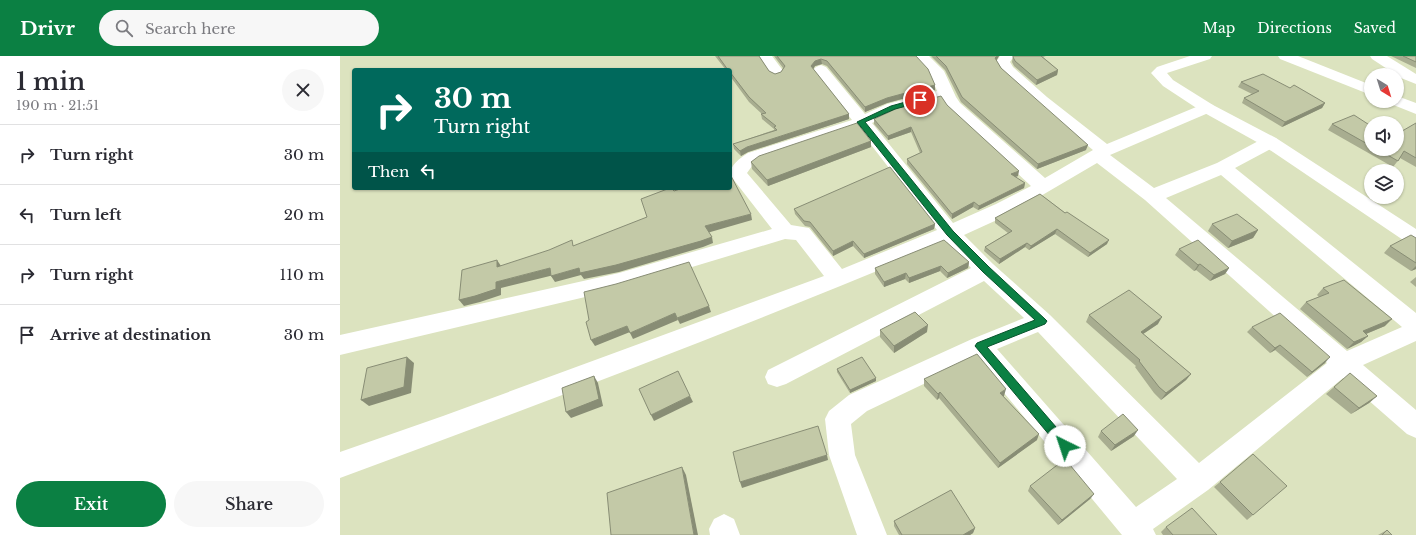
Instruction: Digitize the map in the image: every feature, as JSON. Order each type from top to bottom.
[{"type":"street","points":[[765,56],[776,72]]},
{"type":"street","points":[[920,56],[936,72],[954,106],[1044,188]]},
{"type":"street","points":[[1206,56],[1162,70],[1159,73],[1168,83],[1207,108],[1270,142],[1416,239]]},
{"type":"street","points":[[1285,56],[1364,87]]},
{"type":"street","points":[[1378,56],[1406,78]]},
{"type":"street","points":[[1002,58],[1006,69],[1416,426]]},
{"type":"street","points":[[821,70],[950,233],[986,270],[1042,321],[1198,481]]},
{"type":"street","points":[[785,232],[738,173],[745,162],[754,157],[861,122],[893,107],[946,93]]},
{"type":"street","points":[[1404,104],[1416,109]]},
{"type":"street","points":[[340,466],[838,279],[950,233],[1003,210],[1044,188],[1102,153],[1207,108]]},
{"type":"street","points":[[1152,196],[1223,167],[1270,142]]},
{"type":"street","points":[[1223,167],[1416,326]]},
{"type":"street","points":[[340,345],[619,281],[785,232],[802,233],[838,279]]},
{"type":"street","points":[[778,377],[986,270]]},
{"type":"street","points":[[872,535],[842,455],[838,419],[858,403],[980,346],[1042,321]]},
{"type":"street","points":[[980,346],[1137,530],[1344,363],[1416,331]]},
{"type":"building","points":[[718,56],[759,56],[769,71],[775,74],[781,72],[785,66],[777,56],[916,56],[928,69],[935,85],[887,98],[865,107],[827,61],[821,59],[815,61],[811,66],[849,114],[747,147],[740,151],[733,144],[777,130],[774,127],[776,126],[761,114],[766,113],[749,97],[732,75],[732,68],[727,68]]},
{"type":"building","points":[[936,56],[997,56],[995,58],[1001,68],[1088,145],[1038,164],[962,97],[946,66]]},
{"type":"building","points":[[1013,56],[1041,56],[1058,70],[1037,80],[1015,61]]},
{"type":"building","points":[[1403,56],[1416,56],[1416,62]]},
{"type":"building","points":[[1263,74],[1290,88],[1294,85],[1325,103],[1285,122],[1244,98],[1259,91],[1241,82]]},
{"type":"building","points":[[941,96],[947,105],[1019,171],[1011,174],[1025,183],[979,206],[974,202],[952,214],[907,159],[922,152],[911,127],[888,136],[874,119],[900,107]]},
{"type":"building","points":[[1354,115],[1364,121],[1364,142],[1332,124]]},
{"type":"building","points":[[857,123],[871,141],[767,180],[751,162],[759,156]]},
{"type":"building","points":[[1416,123],[1416,158],[1404,151],[1404,130]]},
{"type":"building","points":[[1389,156],[1401,156],[1398,161]]},
{"type":"building","points":[[890,167],[935,224],[864,254],[853,241],[833,251],[810,222],[804,221],[794,209]]},
{"type":"building","points":[[732,178],[751,214],[705,226],[712,237],[701,241],[616,265],[580,273],[579,268],[551,276],[550,268],[496,282],[496,289],[459,300],[462,270],[497,260],[497,267],[549,250],[572,240],[573,246],[647,217],[641,199],[665,190],[732,190]]},
{"type":"building","points":[[1040,194],[1065,213],[1067,212],[1109,240],[1090,253],[1057,229],[1031,246],[1027,243],[1000,259],[985,247],[1012,231],[995,218]]},
{"type":"building","points":[[1237,214],[1258,230],[1232,241],[1212,224]]},
{"type":"building","points":[[1411,235],[1416,238],[1416,263],[1390,246]]},
{"type":"building","points":[[944,240],[969,262],[948,273],[941,266],[909,278],[906,273],[884,282],[875,268]]},
{"type":"building","points":[[1198,240],[1229,268],[1214,275],[1200,264],[1198,265],[1179,249]]},
{"type":"building","points":[[689,262],[709,306],[677,318],[675,313],[630,333],[627,326],[591,340],[586,322],[589,320],[584,292]]},
{"type":"building","points":[[1344,280],[1392,319],[1363,331],[1368,336],[1354,342],[1306,302],[1329,293],[1323,288]]},
{"type":"building","points":[[1129,290],[1162,317],[1141,332],[1191,374],[1166,393],[1159,387],[1139,361],[1140,360],[1089,315]]},
{"type":"building","points":[[915,312],[928,325],[894,346],[880,330]]},
{"type":"building","points":[[1280,313],[1330,357],[1312,372],[1280,345],[1275,348],[1252,327]]},
{"type":"building","points":[[977,354],[1006,389],[1000,393],[1039,434],[1000,463],[940,392],[938,394],[924,379]]},
{"type":"building","points":[[407,357],[404,387],[361,400],[367,368]]},
{"type":"building","points":[[862,357],[876,378],[850,390],[837,369]]},
{"type":"building","points":[[678,371],[690,396],[651,415],[639,389]]},
{"type":"building","points":[[1350,373],[1377,396],[1359,408],[1334,387]]},
{"type":"building","points":[[594,376],[599,399],[566,412],[562,388]]},
{"type":"building","points":[[1123,414],[1138,430],[1115,445],[1101,431]]},
{"type":"building","points":[[818,426],[827,455],[740,482],[733,452]]},
{"type":"building","points":[[1253,454],[1287,486],[1253,515],[1220,482]]},
{"type":"building","points":[[1065,459],[1094,494],[1062,520],[1030,486]]},
{"type":"building","points":[[682,467],[694,535],[611,535],[607,493]]},
{"type":"building","points":[[951,490],[975,528],[963,535],[902,535],[894,521]]},
{"type":"building","points":[[1192,508],[1217,535],[1173,535],[1166,527]]},
{"type":"building","points":[[1387,530],[1392,535],[1382,535]]},
{"type":"route","points":[[920,100],[893,107],[861,122],[950,233],[986,270],[1042,321],[980,346],[1065,446]]}]
